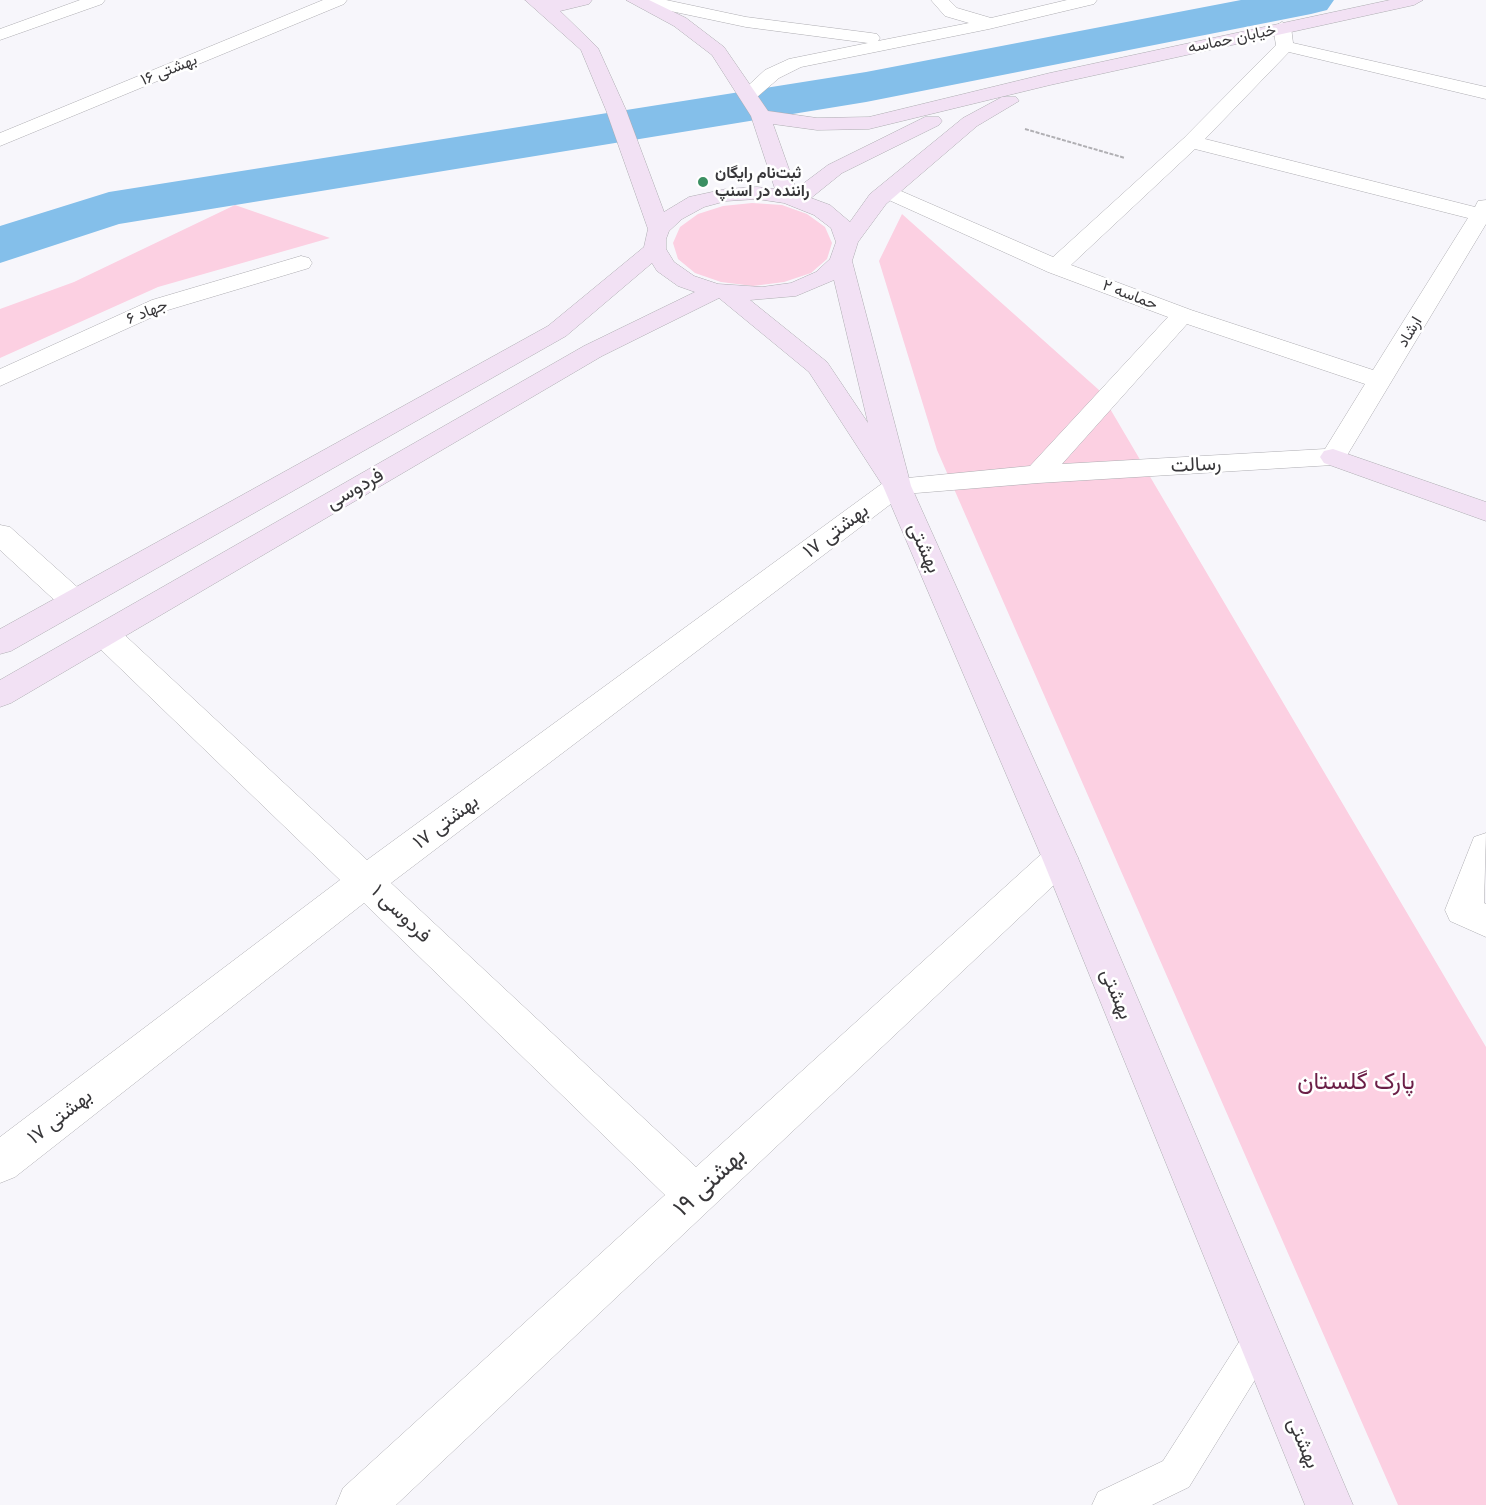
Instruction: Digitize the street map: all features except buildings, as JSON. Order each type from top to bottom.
[{"type":"main road","points":[[538,3],[563,6],[583,0]]},
{"type":"main road","points":[[635,0],[680,22],[718,51],[749,94],[761,116],[792,198],[822,210],[841,225],[844,252],[897,486]]},
{"type":"main road","name":"خیابان حماسه","points":[[792,198],[835,169],[947,114],[1050,79],[1283,37],[1414,0]]},
{"type":"main road","points":[[538,3],[562,21],[589,48],[616,110],[665,266],[686,281],[721,292],[818,367],[897,486]]},
{"type":"main road","points":[[761,116],[817,124],[869,123],[1050,79]]},
{"type":"main road","name":"خیابان حماسه","points":[[721,292],[762,294],[796,289],[824,277],[844,252],[878,199],[970,122],[1050,79]]},
{"type":"main road","name":"فردوسی","points":[[0,643],[557,331],[657,239],[674,214],[697,202],[736,195],[792,198]]},
{"type":"main road","name":"فردوسی","points":[[0,696],[593,351],[721,292]]},
{"type":"main road","name":"رسالت","points":[[1333,458],[1486,512]]},
{"type":"main road","name":"بهشتی","points":[[897,486],[1060,858],[1329,1505]]},
{"type":"street","points":[[0,35],[96,0]]},
{"type":"street","name":"بهشتی ۱۶","points":[[0,140],[338,0]]},
{"type":"street","points":[[642,0],[806,31],[902,41]]},
{"type":"street","points":[[940,0],[951,12],[989,24]]},
{"type":"street","points":[[989,24],[1000,0]]},
{"type":"street","points":[[749,94],[772,74],[796,63],[989,24],[1088,0]]},
{"type":"street","points":[[1056,267],[1191,142],[1283,37],[1486,93]]},
{"type":"street","points":[[1191,142],[1484,212]]},
{"type":"street","name":"حماسه ۲","points":[[887,192],[1056,267],[1183,315],[1380,381]]},
{"type":"street","name":"ارشاد","points":[[1333,458],[1484,212]]},
{"type":"street","name":"جهاد ۶","points":[[0,378],[160,305],[301,264]]},
{"type":"street","points":[[1038,474],[1183,315]]},
{"type":"street","name":"رسالت","points":[[897,486],[1038,474],[1333,458]]},
{"type":"street","name":"بهشتی ۱۷","points":[[0,1163],[366,881],[897,486]]},
{"type":"street","points":[[0,534],[74,601]]},
{"type":"street","name":"فردوسی ۱","points":[[105,635],[696,1195]]},
{"type":"street","points":[[1474,915],[1486,847]]},
{"type":"street","name":"بهشتی ۱۹","points":[[360,1505],[1060,858]]},
{"type":"lane","points":[[1111,1505],[1176,1474],[1260,1340]]},
{"type":"path","points":[[981,116],[1162,169]]},
{"type":"green space","points":[[752,203],[782,205],[807,214],[825,227],[832,243],[827,259],[811,273],[784,282],[753,286],[721,282],[695,273],[678,259],[673,243],[680,227],[698,214],[723,206]]},
{"type":"green space","points":[[235,205],[330,238],[158,287],[0,358],[0,309],[74,282]]},
{"type":"green space","name":"پارک گلستان","points":[[902,214],[1099,390],[1486,1047],[1486,1505],[1398,1505],[937,450],[879,261]]},
{"type":"waterway","points":[[0,245],[109,209],[866,87],[1311,0]]},
{"type":"place","name":"ثبت‌نام رایگان راننده در اسنپ","points":[[703,182]]}]
